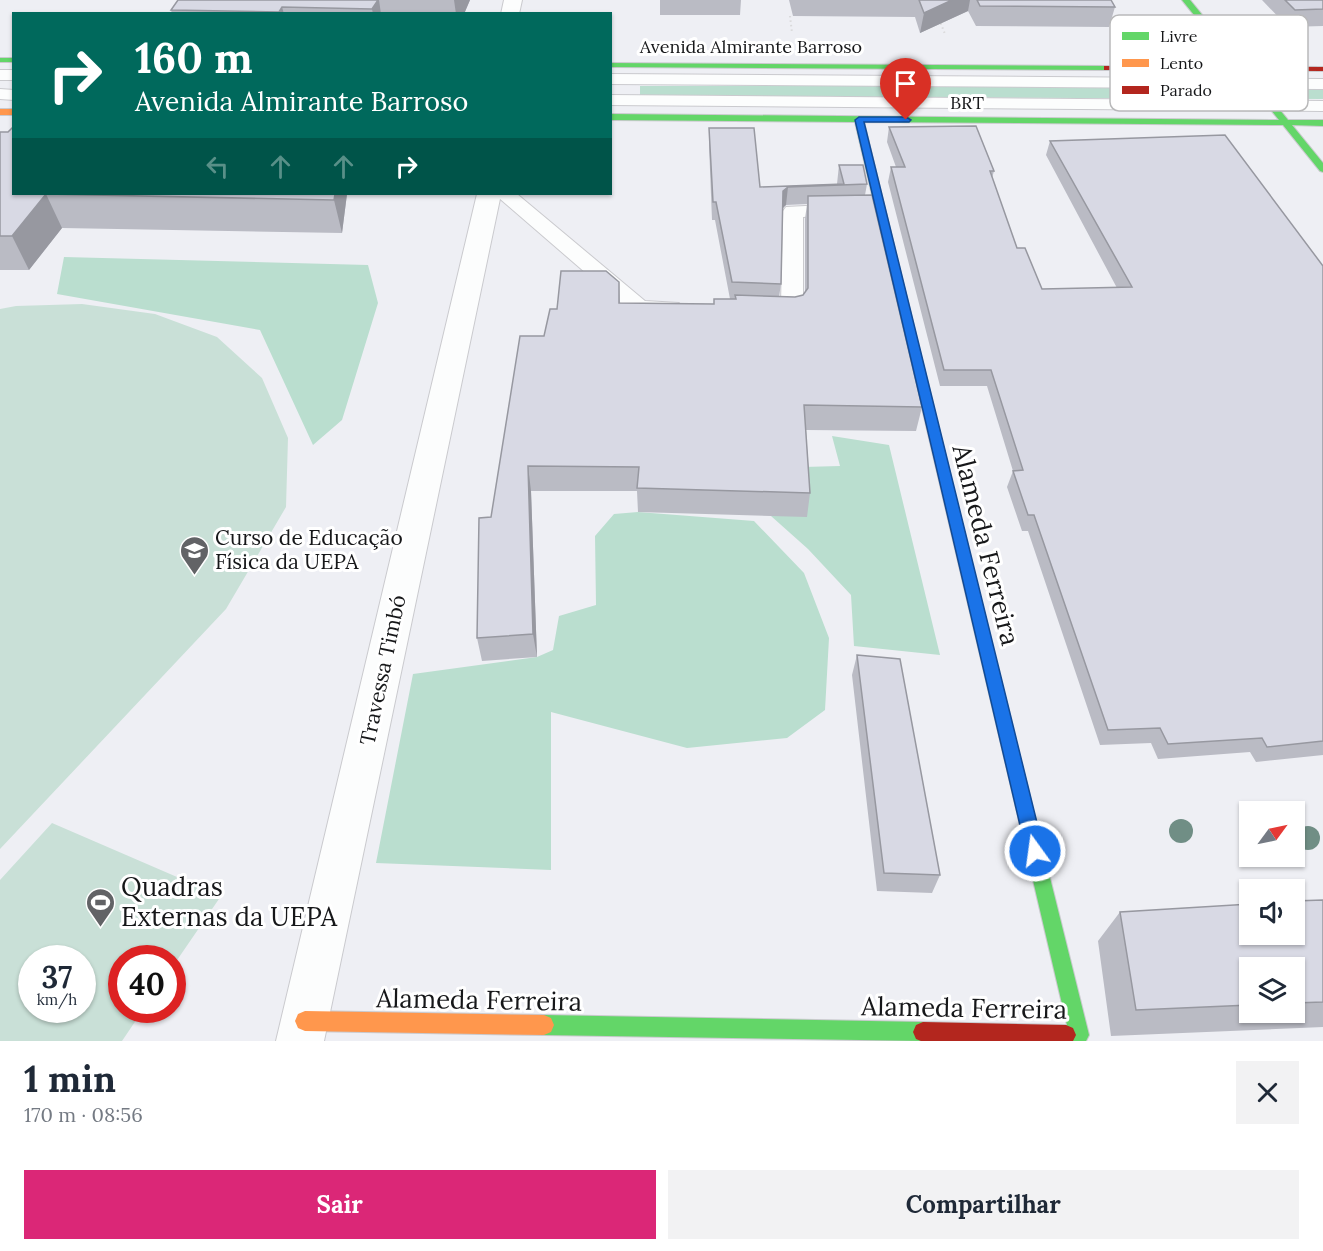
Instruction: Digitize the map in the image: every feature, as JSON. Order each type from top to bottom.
[{"type":"main road","points":[[1186,0],[1198,15]]},
{"type":"main road","name":"Avenida Almirante Barroso","points":[[612,64],[1110,68]]},
{"type":"main road","points":[[1276,111],[1323,169]]},
{"type":"main road","points":[[612,117],[1323,123]]},
{"type":"main road","name":"Alameda Ferreira","points":[[303,1031],[1079,1035],[859,120]]},
{"type":"street","name":"Travessa Timbó","points":[[303,1031],[489,195]]},
{"type":"lane","name":"BRT","points":[[612,79],[1110,83]]},
{"type":"lane","name":"BRT","points":[[612,100],[1110,104]]},
{"type":"lane","name":"BRT","points":[[1308,106],[1323,106]]},
{"type":"lane","points":[[507,195],[639,307],[686,309]]},
{"type":"lane","points":[[745,310],[792,312],[793,211],[881,210]]},
{"type":"path","points":[[790,16],[792,33]]},
{"type":"path","points":[[938,17],[945,34]]},
{"type":"green space","points":[[640,86],[1110,87],[1110,98],[640,96]]},
{"type":"green space","points":[[1308,89],[1323,89],[1323,99],[1308,99]]},
{"type":"green space","points":[[64,257],[368,265],[378,303],[342,420],[313,445],[260,330],[57,294]]},
{"type":"green space","points":[[82,304],[155,314],[217,337],[262,378],[288,438],[286,507],[226,609],[0,849],[0,309],[16,306]]},
{"type":"green space","points":[[832,436],[889,445],[940,655],[854,646],[851,595],[808,549],[771,516],[803,467],[840,466]]},
{"type":"green space","points":[[638,512],[754,521],[804,573],[829,638],[825,710],[787,738],[687,748],[551,712],[551,870],[376,863],[413,674],[537,657],[553,650],[559,616],[596,605],[595,536],[614,514]]},
{"type":"green space","name":"Quadras Externas da UEPA","points":[[52,823],[221,896],[186,947],[186,945],[108,945],[108,1023],[134,1023],[122,1041],[0,1041],[0,880]]},
{"type":"building","points":[[178,0],[378,0],[372,9],[282,7],[279,12],[171,10]]},
{"type":"building","points":[[919,0],[952,0],[924,13]]},
{"type":"building","points":[[977,0],[1111,0],[1115,7],[980,6]]},
{"type":"building","points":[[1285,0],[1323,0],[1323,9],[1295,10]]},
{"type":"building","points":[[976,126],[994,171],[990,171],[1017,248],[1025,248],[1042,289],[1132,287],[1050,141],[1225,135],[1323,266],[1323,741],[1267,747],[1262,738],[1168,744],[1160,728],[1108,730],[1034,515],[1028,515],[1013,471],[1023,470],[991,370],[944,370],[891,167],[905,167],[889,127]]},
{"type":"building","points":[[12,128],[12,195],[45,195],[12,236],[0,236],[0,132],[8,132]]},
{"type":"building","points":[[709,128],[754,128],[760,187],[844,184],[839,165],[863,165],[867,184],[788,187],[783,191],[781,284],[732,282],[716,202],[713,202]]},
{"type":"building","points":[[94,195],[335,195],[334,200]]},
{"type":"building","points":[[872,195],[922,407],[804,405],[810,493],[637,488],[639,467],[528,466],[533,634],[477,638],[479,518],[491,517],[520,336],[544,336],[550,309],[557,309],[561,271],[606,271],[619,282],[619,303],[714,304],[714,299],[736,299],[735,295],[795,297],[803,295],[808,288],[808,196]]},
{"type":"building","points":[[857,655],[900,659],[940,875],[884,873]]},
{"type":"building","points":[[1323,900],[1323,1002],[1305,1003],[1305,957],[1239,957],[1239,1005],[1136,1010],[1120,912],[1239,905],[1239,945],[1305,945],[1305,901]]},
{"type":"traffic: fast","points":[[1186,0],[1198,15]]},
{"type":"traffic: fast","points":[[0,60],[12,60]]},
{"type":"traffic: fast","points":[[612,65],[1107,68]]},
{"type":"traffic: fast","points":[[1276,111],[1323,169]]},
{"type":"traffic: fast","points":[[612,117],[1323,123]]},
{"type":"traffic: fast","points":[[859,120],[884,225]]},
{"type":"traffic: fast","points":[[975,604],[1079,1035],[1066,1035]]},
{"type":"traffic: fast","points":[[544,1025],[923,1032]]},
{"type":"traffic: slow","points":[[0,112],[12,112]]},
{"type":"traffic: slow","points":[[884,225],[975,604]]},
{"type":"traffic: slow","points":[[305,1021],[544,1025]]},
{"type":"traffic: jam","points":[[1308,69],[1323,69]]},
{"type":"traffic: jam","points":[[923,1032],[1066,1035]]},
{"type":"place","name":"Curso de Educação Física da UEPA","points":[[194,576]]},
{"type":"place","name":"Quadras Externas da UEPA","points":[[100,928]]},
{"type":"route","points":[[906,120],[859,120],[1035,851]]}]
